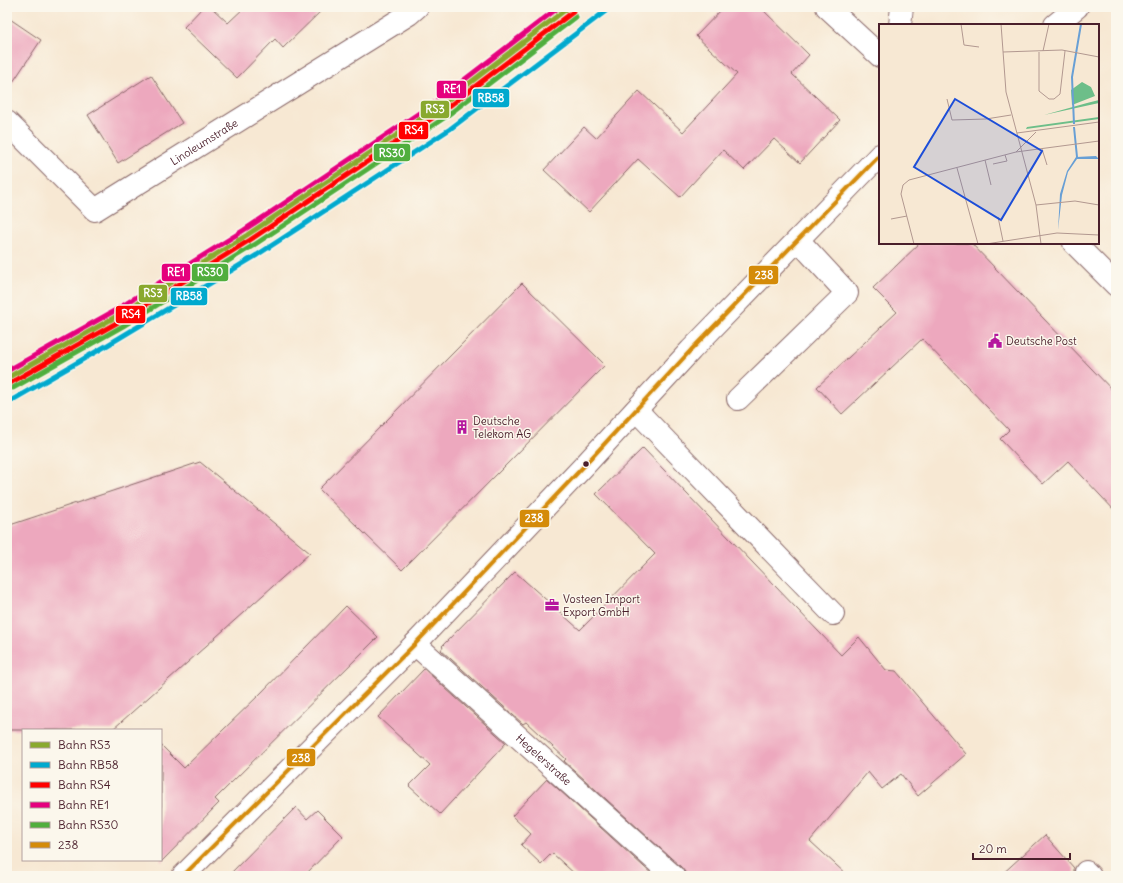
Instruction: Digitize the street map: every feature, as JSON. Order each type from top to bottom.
[{"type":"street","name":"Linoleumstraße","points":[[7,122],[95,210],[409,14],[417,7]]},
{"type":"street","points":[[827,7],[879,55]]},
{"type":"street","points":[[900,24],[902,7]]},
{"type":"street","points":[[1056,24],[1077,7]]},
{"type":"street","points":[[183,876],[415,644],[691,350],[879,156]]},
{"type":"street","points":[[738,399],[847,293],[798,240]]},
{"type":"street","points":[[1075,244],[1116,284]]},
{"type":"street","points":[[636,410],[833,614]]},
{"type":"street","name":"Hegelerstraße","points":[[415,644],[673,876]]},
{"type":"building","points":[[203,7],[211,7],[228,23],[245,7],[325,7],[283,48],[275,39],[237,78],[184,27]]},
{"type":"building","points":[[724,7],[760,7],[809,55],[792,74],[840,120],[800,163],[774,139],[744,170],[723,150],[680,197],[638,159],[589,212],[544,170],[584,127],[596,138],[639,91],[683,132],[737,74],[696,36]]},
{"type":"building","points":[[7,17],[41,40],[7,91]]},
{"type":"building","points":[[151,75],[182,123],[118,163],[88,115]]},
{"type":"building","name":"Deutsche Post","points":[[919,244],[972,244],[1116,394],[1116,512],[1068,461],[1043,484],[1000,439],[1009,430],[922,339],[842,414],[817,387],[897,312],[873,288]]},
{"type":"building","name":"Deutsche Telekom AG","points":[[522,283],[605,365],[402,570],[319,489]]},
{"type":"building","points":[[643,448],[841,655],[859,637],[886,670],[896,671],[966,754],[918,796],[901,774],[882,789],[868,772],[810,841],[848,876],[685,876],[685,872],[681,867],[564,761],[566,759],[526,722],[523,724],[441,650],[443,647],[442,646],[515,572],[580,630],[655,554],[596,494]]},
{"type":"building","points":[[200,462],[310,553],[113,729],[7,730],[7,526]]},
{"type":"building","points":[[346,606],[378,637],[215,799],[219,803],[162,861],[162,746],[184,768],[260,694]]},
{"type":"building","points":[[424,669],[506,743],[440,814],[409,786],[430,765],[378,717]]},
{"type":"building","points":[[547,779],[654,876],[577,876],[552,853],[541,864],[521,845],[531,834],[512,816]]},
{"type":"building","points":[[296,807],[307,819],[317,810],[343,836],[304,876],[228,876]]},
{"type":"building","points":[[1045,835],[1074,868],[1074,876],[1000,876]]},
{"type":"rail line","name":"RE1","points":[[7,371],[114,311],[244,230],[434,103],[559,7]]},
{"type":"rail line","name":"RS3","points":[[7,378],[117,316],[247,235],[437,108],[569,7]]},
{"type":"rail line","name":"RB58","points":[[7,403],[106,346],[257,255],[450,129],[611,7]]},
{"type":"rail line","name":"RS4","points":[[10,383],[120,321],[250,240],[440,113],[573,12]]},
{"type":"rail line","name":"RS30","points":[[13,388],[123,326],[254,245],[444,118],[576,17]]},
{"type":"transit line","name":"238","points":[[183,876],[415,644],[584,466],[691,350],[879,156]]},
{"type":"place","name":"Deutsche Post","points":[[995,341]]},
{"type":"place","name":"Deutsche Telekom AG","points":[[462,427]]},
{"type":"place","name":"Vosteen Import Export GmbH","points":[[552,605]]}]
